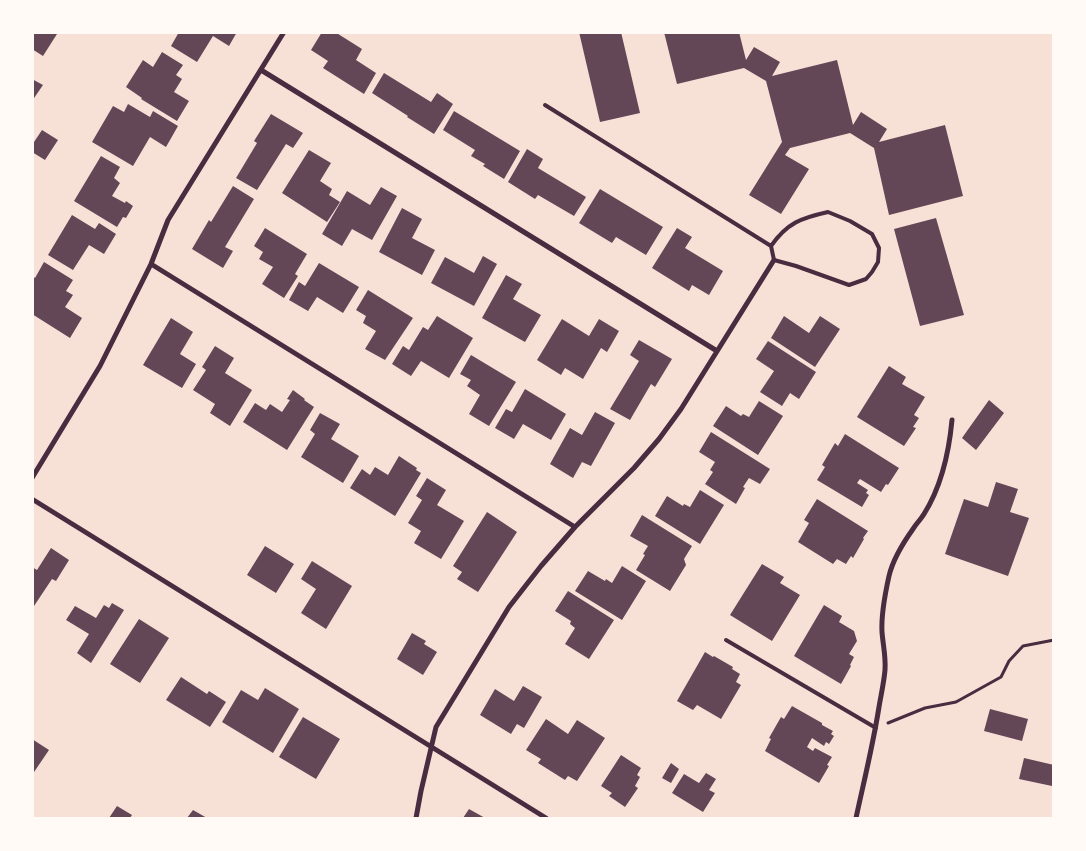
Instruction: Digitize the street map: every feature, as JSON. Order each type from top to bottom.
[{"type":"street","points":[[32,478],[100,366],[151,264],[168,220],[284,32]]},
{"type":"street","points":[[261,70],[717,351]]},
{"type":"street","points":[[416,818],[436,727],[509,607],[575,527],[634,468],[659,438],[681,409],[774,260]]},
{"type":"street","points":[[151,264],[575,527]]},
{"type":"street","points":[[856,818],[876,728],[885,670],[882,617],[889,576],[899,550],[924,515],[932,500],[946,456],[952,420]]},
{"type":"street","points":[[32,499],[546,818]]},
{"type":"lane","points":[[545,105],[771,246],[774,260],[849,284],[866,279],[878,262],[879,248],[872,234],[850,221],[828,212],[806,217],[788,227],[771,246]]},
{"type":"lane","points":[[726,640],[876,728]]},
{"type":"path","points":[[876,728],[925,708],[956,702],[1001,677],[1009,661],[1023,646],[1054,640]]},
{"type":"building","points":[[32,32],[54,32],[57,34],[43,56],[32,49]]},
{"type":"building","points":[[179,32],[237,32],[229,46],[213,36],[197,62],[171,46]]},
{"type":"building","points":[[322,32],[335,32],[362,49],[356,60],[376,73],[364,94],[323,68],[328,61],[311,50]]},
{"type":"building","points":[[579,32],[621,32],[640,113],[600,122]]},
{"type":"building","points":[[664,32],[739,32],[746,60],[754,47],[780,62],[772,76],[837,60],[853,125],[861,112],[887,129],[879,142],[945,125],[963,196],[889,215],[874,148],[850,133],[790,148],[785,155],[809,169],[781,214],[749,195],[782,142],[766,81],[744,68],[677,84]]},
{"type":"building","points":[[162,52],[183,65],[176,75],[182,79],[174,92],[189,101],[177,121],[141,99],[126,87],[143,60],[153,67]]},
{"type":"building","points":[[384,73],[431,102],[437,93],[453,104],[434,134],[372,93]]},
{"type":"building","points":[[32,79],[43,85],[32,101]]},
{"type":"building","points":[[128,104],[150,117],[153,111],[178,126],[166,147],[150,137],[133,166],[92,142],[113,106],[124,112]]},
{"type":"building","points":[[454,111],[520,151],[504,179],[471,156],[475,150],[443,130]]},
{"type":"building","points":[[271,114],[303,133],[293,148],[286,144],[257,190],[236,178],[257,143],[254,141]]},
{"type":"building","points":[[42,130],[58,140],[45,160],[32,152],[32,145]]},
{"type":"building","points":[[527,149],[543,159],[538,168],[586,197],[574,216],[538,195],[535,199],[508,182]]},
{"type":"building","points":[[309,150],[331,163],[320,181],[332,189],[329,195],[340,202],[327,222],[282,193]]},
{"type":"building","points":[[101,156],[120,167],[114,178],[120,183],[112,196],[125,203],[126,201],[133,206],[126,218],[123,217],[117,227],[74,201]]},
{"type":"building","points":[[233,186],[254,199],[225,247],[233,251],[223,268],[192,249],[209,220],[211,222]]},
{"type":"building","points":[[381,187],[397,196],[372,240],[352,229],[342,246],[322,234],[347,191],[370,205]]},
{"type":"building","points":[[600,189],[663,227],[646,255],[616,237],[612,243],[579,223]]},
{"type":"building","points":[[402,208],[422,219],[412,238],[435,250],[422,275],[379,252]]},
{"type":"building","points":[[72,215],[95,229],[99,223],[116,234],[104,254],[89,245],[73,270],[48,255]]},
{"type":"building","points":[[936,218],[964,315],[920,326],[894,229]]},
{"type":"building","points":[[265,228],[307,254],[295,274],[298,276],[284,298],[262,284],[273,267],[259,259],[263,252],[254,246]]},
{"type":"building","points":[[677,228],[692,237],[685,248],[723,271],[709,295],[692,285],[689,291],[652,268]]},
{"type":"building","points":[[483,256],[497,264],[474,306],[431,283],[445,257],[474,273]]},
{"type":"building","points":[[44,262],[73,280],[66,291],[73,295],[65,307],[82,318],[70,338],[32,314],[32,304],[34,302],[32,301],[32,276],[35,278]]},
{"type":"building","points":[[319,263],[359,287],[343,313],[317,297],[308,311],[289,300],[299,282],[305,286]]},
{"type":"building","points":[[506,275],[522,284],[513,299],[541,315],[525,342],[482,318]]},
{"type":"building","points":[[368,290],[413,318],[385,360],[365,349],[376,331],[363,323],[366,316],[356,310]]},
{"type":"building","points":[[437,316],[473,338],[449,378],[421,361],[411,376],[392,364],[403,346],[409,350],[423,327],[428,330]]},
{"type":"building","points":[[784,316],[809,333],[820,316],[840,329],[815,367],[771,338]]},
{"type":"building","points":[[171,318],[193,332],[180,354],[196,364],[182,388],[143,365]]},
{"type":"building","points":[[562,319],[589,336],[599,319],[619,331],[607,352],[601,348],[583,379],[565,368],[561,375],[537,360]]},
{"type":"building","points":[[639,340],[672,359],[655,387],[651,384],[630,420],[610,409],[639,361],[630,355]]},
{"type":"building","points":[[768,341],[816,372],[799,399],[790,393],[782,406],[760,392],[774,371],[756,359]]},
{"type":"building","points":[[215,346],[234,358],[225,373],[252,390],[230,426],[210,413],[215,404],[193,390],[206,370],[202,367]]},
{"type":"building","points":[[471,355],[516,382],[489,426],[469,414],[480,395],[467,386],[471,380],[460,374]]},
{"type":"building","points":[[889,366],[906,377],[902,384],[925,397],[914,415],[919,418],[913,427],[916,428],[904,446],[857,417]]},
{"type":"building","points":[[525,389],[566,414],[551,440],[523,424],[514,439],[495,428],[506,409],[512,412]]},
{"type":"building","points":[[293,390],[314,407],[287,450],[243,422],[255,403],[266,410],[270,404],[282,412],[290,400],[287,399]]},
{"type":"building","points":[[989,400],[1004,413],[976,450],[962,438]]},
{"type":"building","points":[[759,401],[783,416],[758,455],[713,426],[726,406],[741,416],[743,414],[749,417]]},
{"type":"building","points":[[595,412],[615,423],[591,466],[582,462],[573,478],[550,464],[570,428],[582,435]]},
{"type":"building","points":[[320,413],[340,424],[331,439],[359,456],[343,483],[301,457],[315,434],[310,430]]},
{"type":"building","points":[[711,432],[770,469],[760,484],[749,478],[736,504],[705,484],[713,472],[710,470],[715,462],[699,452]]},
{"type":"building","points":[[845,434],[899,468],[881,492],[860,479],[857,483],[868,490],[866,493],[869,495],[862,507],[817,480],[825,467],[822,465],[835,443],[838,446]]},
{"type":"building","points":[[399,456],[417,468],[416,470],[421,473],[395,516],[350,488],[362,469],[370,475],[375,467],[388,475]]},
{"type":"building","points":[[427,478],[446,490],[437,505],[464,521],[441,559],[414,543],[421,531],[408,523],[422,500],[416,496]]},
{"type":"building","points":[[996,482],[1018,489],[1010,512],[1029,518],[1008,576],[945,554],[964,499],[988,507]]},
{"type":"building","points":[[700,490],[724,505],[700,544],[655,516],[667,496],[683,506],[684,504],[690,507]]},
{"type":"building","points":[[817,499],[868,531],[853,558],[851,556],[846,564],[837,559],[833,564],[798,542],[809,523],[804,520]]},
{"type":"building","points":[[487,512],[517,532],[478,592],[457,579],[462,572],[453,566]]},
{"type":"building","points":[[642,515],[692,546],[684,559],[686,565],[670,591],[636,570],[648,546],[630,536]]},
{"type":"building","points":[[265,546],[294,564],[276,593],[247,575]]},
{"type":"building","points":[[51,548],[69,560],[56,581],[52,579],[32,609],[32,567],[37,570]]},
{"type":"building","points":[[312,561],[352,586],[326,629],[301,613],[316,589],[301,579]]},
{"type":"building","points":[[762,564],[784,577],[780,583],[800,595],[772,641],[730,615]]},
{"type":"building","points":[[622,566],[646,581],[622,620],[575,591],[588,571],[612,583]]},
{"type":"building","points":[[568,591],[614,620],[589,659],[565,644],[575,628],[570,624],[571,621],[555,611]]},
{"type":"building","points":[[112,603],[124,610],[91,663],[77,653],[89,634],[66,620],[75,606],[96,618],[104,605],[109,608]]},
{"type":"building","points":[[824,605],[842,616],[839,622],[854,631],[857,641],[849,654],[854,657],[851,666],[841,684],[794,656]]},
{"type":"building","points":[[139,619],[169,638],[140,683],[110,664]]},
{"type":"building","points":[[412,633],[426,641],[424,644],[437,652],[423,675],[397,659]]},
{"type":"building","points":[[705,652],[733,667],[732,669],[740,674],[736,682],[741,685],[721,719],[697,705],[693,710],[677,701]]},
{"type":"building","points":[[181,677],[207,694],[209,691],[226,702],[210,727],[166,700]]},
{"type":"building","points":[[523,686],[542,697],[524,728],[517,724],[511,734],[480,715],[495,689],[514,701]]},
{"type":"building","points":[[265,688],[299,709],[273,753],[222,722],[241,690],[258,700]]},
{"type":"building","points":[[792,706],[833,731],[831,734],[834,736],[829,744],[826,742],[824,746],[812,738],[807,747],[813,751],[815,748],[832,757],[819,783],[765,751],[771,739],[769,738],[781,717],[784,719]]},
{"type":"building","points":[[990,709],[1028,719],[1022,741],[984,731]]},
{"type":"building","points":[[303,717],[340,739],[316,779],[279,757]]},
{"type":"building","points":[[546,719],[568,734],[577,720],[605,738],[577,781],[568,776],[565,780],[538,763],[541,759],[526,750]]},
{"type":"building","points":[[32,739],[49,750],[32,775]]},
{"type":"building","points":[[621,755],[641,768],[637,775],[640,777],[635,786],[638,788],[625,807],[609,796],[612,793],[601,786]]},
{"type":"building","points":[[1024,758],[1054,765],[1054,781],[1052,786],[1019,779]]},
{"type":"building","points":[[671,763],[679,769],[671,783],[662,778]]},
{"type":"building","points":[[706,773],[716,779],[709,790],[715,793],[703,812],[672,793],[684,774],[699,783]]},
{"type":"building","points":[[117,806],[132,815],[130,818],[109,818]]},
{"type":"building","points":[[469,809],[485,818],[463,818]]},
{"type":"building","points":[[193,810],[207,818],[187,818]]}]
